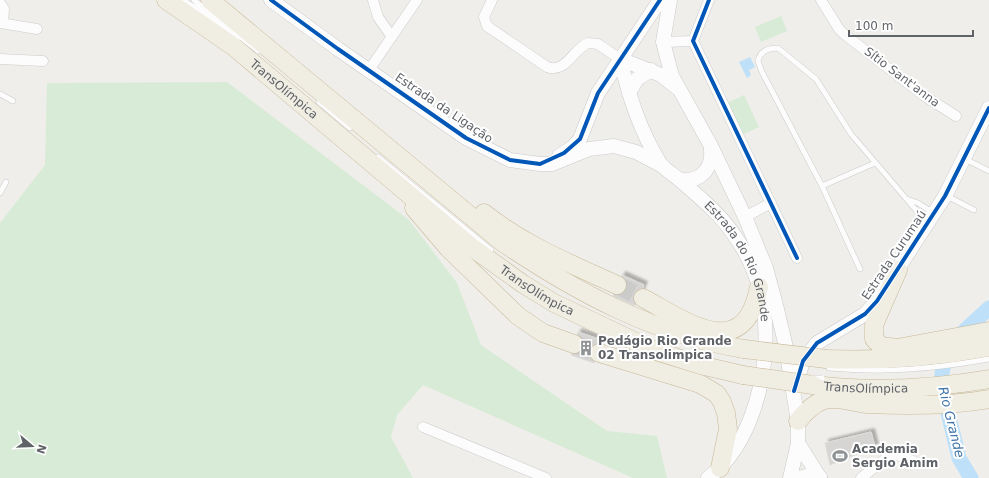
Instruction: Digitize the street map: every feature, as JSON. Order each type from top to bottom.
[{"type":"highway","name":"TransOlímpica","points":[[166,0],[234,47],[470,246],[523,284],[554,303],[653,350],[700,365],[879,390],[924,387],[957,380],[989,379]]},
{"type":"highway","name":"TransOlímpica","points":[[210,0],[230,14],[275,56],[502,242],[561,280],[610,306],[665,329],[713,343],[824,363],[935,355],[962,358],[989,347]]},
{"type":"highway","points":[[423,176],[439,180],[517,237],[556,258],[617,285]]},
{"type":"highway","points":[[395,182],[430,228],[518,316],[543,333],[574,344]]},
{"type":"highway","points":[[898,270],[874,324],[874,339],[881,346],[935,355],[969,335],[989,331]]},
{"type":"highway","points":[[643,298],[703,330],[724,331],[741,324],[747,318],[755,305],[759,286]]},
{"type":"highway","points":[[599,353],[700,384],[717,394],[726,413],[728,429],[714,473]]},
{"type":"highway","points":[[798,421],[813,406],[828,399],[864,404],[914,405],[957,403],[989,399]]},
{"type":"street","name":"Estrada da Ligação","points":[[271,0],[332,45],[466,138],[510,160],[540,164],[563,161],[588,149],[614,146],[636,152],[661,165]]},
{"type":"street","points":[[373,0],[378,17],[392,37]]},
{"type":"street","points":[[370,70],[417,0]]},
{"type":"street","points":[[492,0],[484,17],[487,26],[548,67],[554,69],[563,66],[588,43],[598,44],[620,59]]},
{"type":"street","points":[[540,164],[564,153],[580,139],[598,92],[650,17],[660,0]]},
{"type":"street","name":"Estrada do Rio Grande","points":[[670,0],[663,42],[677,88],[711,146],[745,217],[766,268],[776,305],[794,391],[798,421],[798,443],[790,478]]},
{"type":"street","points":[[709,0],[693,41],[797,258]]},
{"type":"street","name":"Sítio Sant'anna","points":[[821,0],[827,7],[839,29],[844,34],[922,95],[956,116]]},
{"type":"street","points":[[0,2],[4,9],[2,23],[37,29]]},
{"type":"street","points":[[650,17],[663,42],[693,41]]},
{"type":"street","points":[[0,59],[43,61]]},
{"type":"street","name":"Estrada do Rio Grande","points":[[620,59],[661,75],[677,88]]},
{"type":"street","name":"Estrada do Rio Grande","points":[[620,59],[640,127],[661,165],[680,180],[731,230],[751,264],[759,286],[766,328],[757,400],[744,432],[714,473]]},
{"type":"street","points":[[629,93],[637,79],[651,70]]},
{"type":"street","name":"Estrada Curumaú","points":[[794,391],[803,361],[818,343],[865,314],[877,301],[945,196],[989,108]]},
{"type":"street","points":[[680,180],[696,180],[705,172],[711,162],[711,146]]},
{"type":"street","points":[[745,217],[771,203]]},
{"type":"street","points":[[423,427],[541,477]]},
{"type":"street","points":[[798,443],[820,478]]},
{"type":"street","points":[[861,478],[893,453],[897,453],[913,461]]},
{"type":"street","points":[[799,478],[810,475],[820,478]]},
{"type":"lane","name":"TransOlímpica","points":[[183,0],[216,22],[260,56],[194,0]]},
{"type":"lane","points":[[860,269],[822,186],[758,63],[759,55],[768,49],[778,48],[816,79],[851,134],[875,163],[915,209],[932,217]]},
{"type":"lane","points":[[0,94],[13,101]]},
{"type":"lane","name":"TransOlímpica","points":[[312,100],[353,134]]},
{"type":"lane","name":"TransOlímpica","points":[[492,242],[376,152],[497,255]]},
{"type":"lane","points":[[964,159],[989,172]]},
{"type":"lane","points":[[822,186],[875,163]]},
{"type":"lane","points":[[0,193],[6,182]]},
{"type":"lane","points":[[945,196],[974,210]]},
{"type":"lane","points":[[906,199],[918,203],[932,217]]},
{"type":"lane","name":"TransOlímpica","points":[[579,308],[628,331]]},
{"type":"lane","points":[[675,339],[682,341]]},
{"type":"lane","name":"TransOlímpica","points":[[962,358],[989,358]]},
{"type":"lane","points":[[761,359],[768,360]]},
{"type":"lane","points":[[784,362],[792,363]]},
{"type":"lane","points":[[799,364],[807,365]]},
{"type":"lane","name":"TransOlímpica","points":[[957,380],[989,373]]},
{"type":"green space","points":[[781,16],[787,31],[761,42],[755,27]]},
{"type":"green space","points":[[227,82],[409,220],[457,283],[481,345],[607,431],[657,436],[667,478],[633,478],[423,385],[397,415],[391,437],[413,478],[0,478],[0,223],[45,165],[47,83]]},
{"type":"green space","points":[[744,95],[759,127],[740,136],[725,104]]},
{"type":"water","points":[[750,57],[755,67],[749,70],[751,75],[747,78],[739,62]]},
{"type":"building","points":[[622,275],[644,285],[635,306],[613,296]]},
{"type":"building","name":"Pedágio Rio Grande 02 Transolimpica","points":[[578,332],[602,340],[594,363],[571,355]]},
{"type":"building","name":"Academia Sergio Amim","points":[[871,432],[875,447],[830,465],[825,443]]},
{"type":"waterway","name":"Rio Grande","points":[[971,478],[959,458],[942,388],[942,373],[946,357],[954,344],[963,332],[989,308]]},
{"type":"tunnel","points":[[617,285],[643,298]]},
{"type":"tunnel","points":[[574,344],[599,353]]},
{"type":"cycle path","points":[[271,0],[338,49],[466,138],[510,160],[540,164],[564,153],[580,139],[598,93],[660,0]]},
{"type":"cycle path","points":[[709,0],[693,41],[797,258]]},
{"type":"cycle path","points":[[794,391],[803,361],[817,343],[865,314],[877,301],[945,196],[989,108]]},
{"type":"place","name":"Pedágio Rio Grande 02 Transolimpica","points":[[586,348]]},
{"type":"place","name":"Academia Sergio Amim","points":[[840,456]]}]
